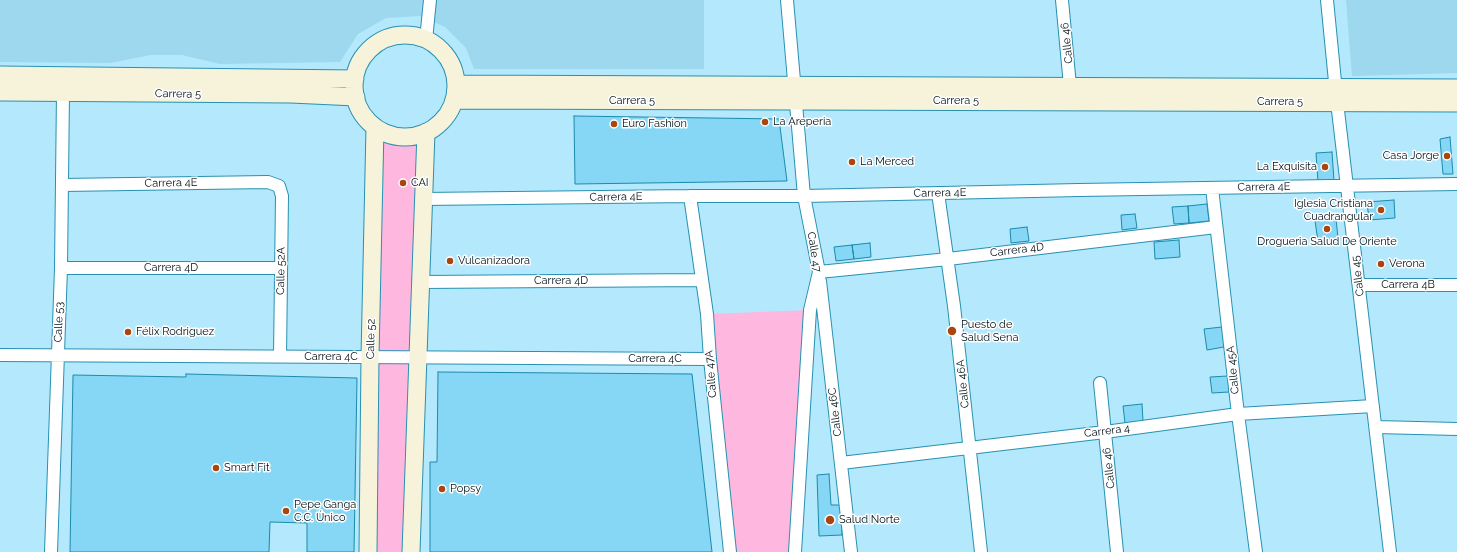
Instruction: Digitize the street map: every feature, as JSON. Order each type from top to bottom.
[{"type":"main road","points":[[406,35],[416,36],[426,40],[444,53],[450,62],[454,73],[455,92],[450,110],[444,119],[435,127],[426,132],[413,136],[400,136],[387,133],[375,127],[367,119],[360,108],[356,97],[355,79],[357,69],[362,59],[376,44],[385,39],[406,35]]},
{"type":"main road","name":"Carrera 5","points":[[0,75],[356,97]]},
{"type":"main road","name":"Carrera 5","points":[[0,92],[64,93],[156,85],[355,79]]},
{"type":"main road","name":"Carrera 5","points":[[795,93],[1070,86],[1336,95],[1457,102]]},
{"type":"main road","name":"Carrera 5","points":[[455,92],[1336,95],[1457,88]]},
{"type":"main road","name":"Calle 52","points":[[368,552],[370,357],[375,127]]},
{"type":"main road","points":[[411,552],[426,132]]},
{"type":"street","points":[[426,40],[430,0]]},
{"type":"street","name":"Calle 47","points":[[787,0],[804,196],[819,272],[810,310],[795,552]]},
{"type":"street","name":"Calle 46","points":[[1062,0],[1070,86]]},
{"type":"street","name":"Calle 45","points":[[1327,0],[1336,95],[1390,552]]},
{"type":"street","name":"Calle 53","points":[[51,552],[61,268],[64,93]]},
{"type":"street","name":"Carrera 4E","points":[[62,185],[268,182],[279,186]]},
{"type":"street","name":"Carrera 4E","points":[[423,199],[804,196],[1457,184]]},
{"type":"street","name":"Calle 52A","points":[[279,186],[282,196],[280,356]]},
{"type":"street","name":"Calle 45A","points":[[1212,188],[1238,414],[1256,552]]},
{"type":"street","name":"Calle 46A","points":[[938,193],[948,259],[981,552]]},
{"type":"street","name":"Calle 47A","points":[[690,196],[707,314],[710,359],[730,552]]},
{"type":"street","name":"Carrera 4D","points":[[819,272],[948,259],[1216,227]]},
{"type":"street","name":"Carrera 4D","points":[[61,268],[281,268]]},
{"type":"street","name":"Calle 46C","points":[[819,272],[851,552]]},
{"type":"street","name":"Carrera 4D","points":[[420,282],[702,280]]},
{"type":"street","name":"Carrera 4B","points":[[1359,285],[1457,284]]},
{"type":"street","name":"Carrera 4C","points":[[0,355],[710,359]]},
{"type":"street","name":"Calle 46","points":[[1100,383],[1117,552]]},
{"type":"street","name":"Carrera 4","points":[[840,463],[1105,432],[1238,414],[1373,406]]},
{"type":"street","points":[[1376,427],[1457,428]]},
{"type":"shaded area","points":[[0,0],[704,0],[704,69],[474,69],[466,48],[445,27],[420,16],[386,18],[358,34],[340,62],[220,64],[182,55],[151,55],[110,63],[0,62]]},
{"type":"shaded area","points":[[1346,0],[1457,0],[1457,73],[1352,76]]},
{"type":"shaded area","points":[[375,127],[387,133],[400,136],[413,136],[426,132],[411,552],[368,552]]},
{"type":"shaded area","points":[[810,310],[795,552],[730,552],[707,314]]},
{"type":"building","points":[[574,116],[779,119],[787,181],[575,184]]},
{"type":"building","name":"Casa Jorge","points":[[1450,137],[1453,174],[1443,174],[1440,139]]},
{"type":"building","name":"La Exquisita","points":[[1332,152],[1334,181],[1318,182],[1316,153]]},
{"type":"building","name":"Iglesia Cristiana Cuadrangular","points":[[1394,200],[1395,218],[1369,220],[1367,202]]},
{"type":"building","points":[[1207,204],[1209,221],[1189,223],[1188,206]]},
{"type":"building","points":[[1188,206],[1189,223],[1174,224],[1172,207]]},
{"type":"building","points":[[1135,214],[1137,228],[1122,230],[1121,215]]},
{"type":"building","name":"Drogueria Salud De Oriente","points":[[1336,219],[1338,238],[1318,241],[1315,221]]},
{"type":"building","points":[[1027,227],[1029,241],[1011,243],[1010,229]]},
{"type":"building","points":[[1179,240],[1180,257],[1155,259],[1154,242]]},
{"type":"building","points":[[870,243],[871,257],[854,259],[852,245]]},
{"type":"building","points":[[852,245],[854,259],[836,261],[834,247]]},
{"type":"building","points":[[1222,327],[1224,347],[1207,350],[1204,329]]},
{"type":"building","points":[[438,372],[692,374],[712,552],[430,552],[430,462],[437,462]]},
{"type":"building","points":[[186,374],[357,378],[354,552],[307,552],[307,523],[270,522],[269,552],[70,552],[73,375],[186,377]]},
{"type":"building","points":[[1228,376],[1229,392],[1212,393],[1210,377]]},
{"type":"building","points":[[1142,404],[1143,421],[1125,423],[1123,406]]},
{"type":"building","name":"Salud Norte","points":[[829,474],[831,505],[841,505],[842,535],[819,536],[817,475]]},
{"type":"place","name":"La Areperia","points":[[765,122]]},
{"type":"place","name":"Euro Fashion","points":[[614,124]]},
{"type":"place","name":"Casa Jorge","points":[[1447,156]]},
{"type":"place","name":"La Merced","points":[[852,162]]},
{"type":"place","name":"La Exquisita","points":[[1325,167]]},
{"type":"place","name":"CAI","points":[[403,183]]},
{"type":"place","name":"Iglesia Cristiana Cuadrangular","points":[[1381,210]]},
{"type":"place","name":"Drogueria Salud De Oriente","points":[[1327,229]]},
{"type":"place","name":"Vulcanizadora","points":[[450,261]]},
{"type":"place","name":"Verona","points":[[1381,264]]},
{"type":"place","name":"Puesto de Salud Sena","points":[[952,331]]},
{"type":"place","name":"Félix Rodriguez","points":[[128,332]]},
{"type":"place","name":"Smart Fit","points":[[216,468]]},
{"type":"place","name":"Popsy","points":[[442,489]]},
{"type":"place","name":"Pepe Ganga C.C. Único","points":[[286,511]]},
{"type":"place","name":"Salud Norte","points":[[830,520]]}]
